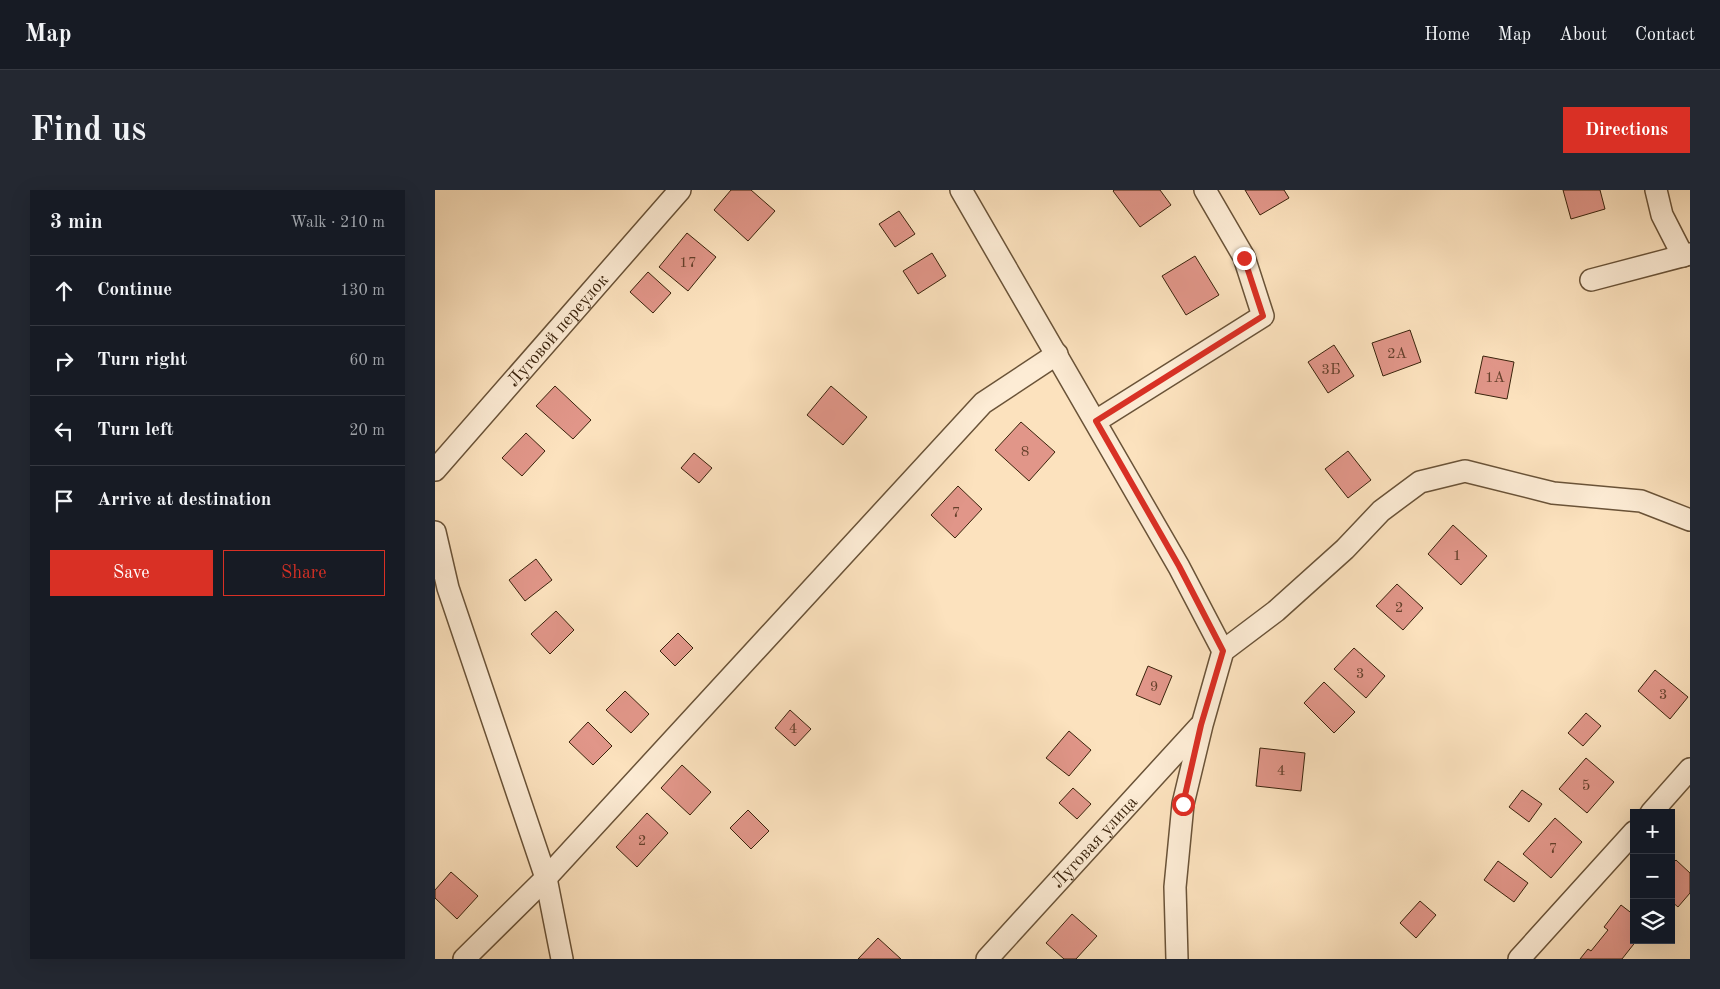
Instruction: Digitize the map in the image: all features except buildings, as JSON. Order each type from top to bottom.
[{"type":"street","name":"Луговой переулок","points":[[435,470],[680,190]]},
{"type":"street","points":[[961,190],[1179,566],[1223,651]]},
{"type":"street","points":[[1096,421],[1263,316],[1244,258],[1205,190]]},
{"type":"street","points":[[1591,280],[1687,255],[1662,215],[1657,190]]},
{"type":"street","points":[[464,959],[546,878],[983,403],[1057,354]]},
{"type":"street","points":[[1177,959],[1175,887],[1183,804],[1201,725],[1223,651],[1276,611],[1345,549],[1381,511],[1420,482],[1465,472],[1553,493],[1641,501],[1690,520]]},
{"type":"street","points":[[435,532],[442,585],[546,878],[562,959]]},
{"type":"street","name":"Луговая улица","points":[[987,959],[1201,725]]},
{"type":"street","points":[[1655,809],[1690,769]]},
{"type":"street","points":[[1519,959],[1630,836]]},
{"type":"route","points":[[1183,804],[1201,725],[1223,651],[1179,566],[1096,421],[1263,316],[1244,258]]}]
